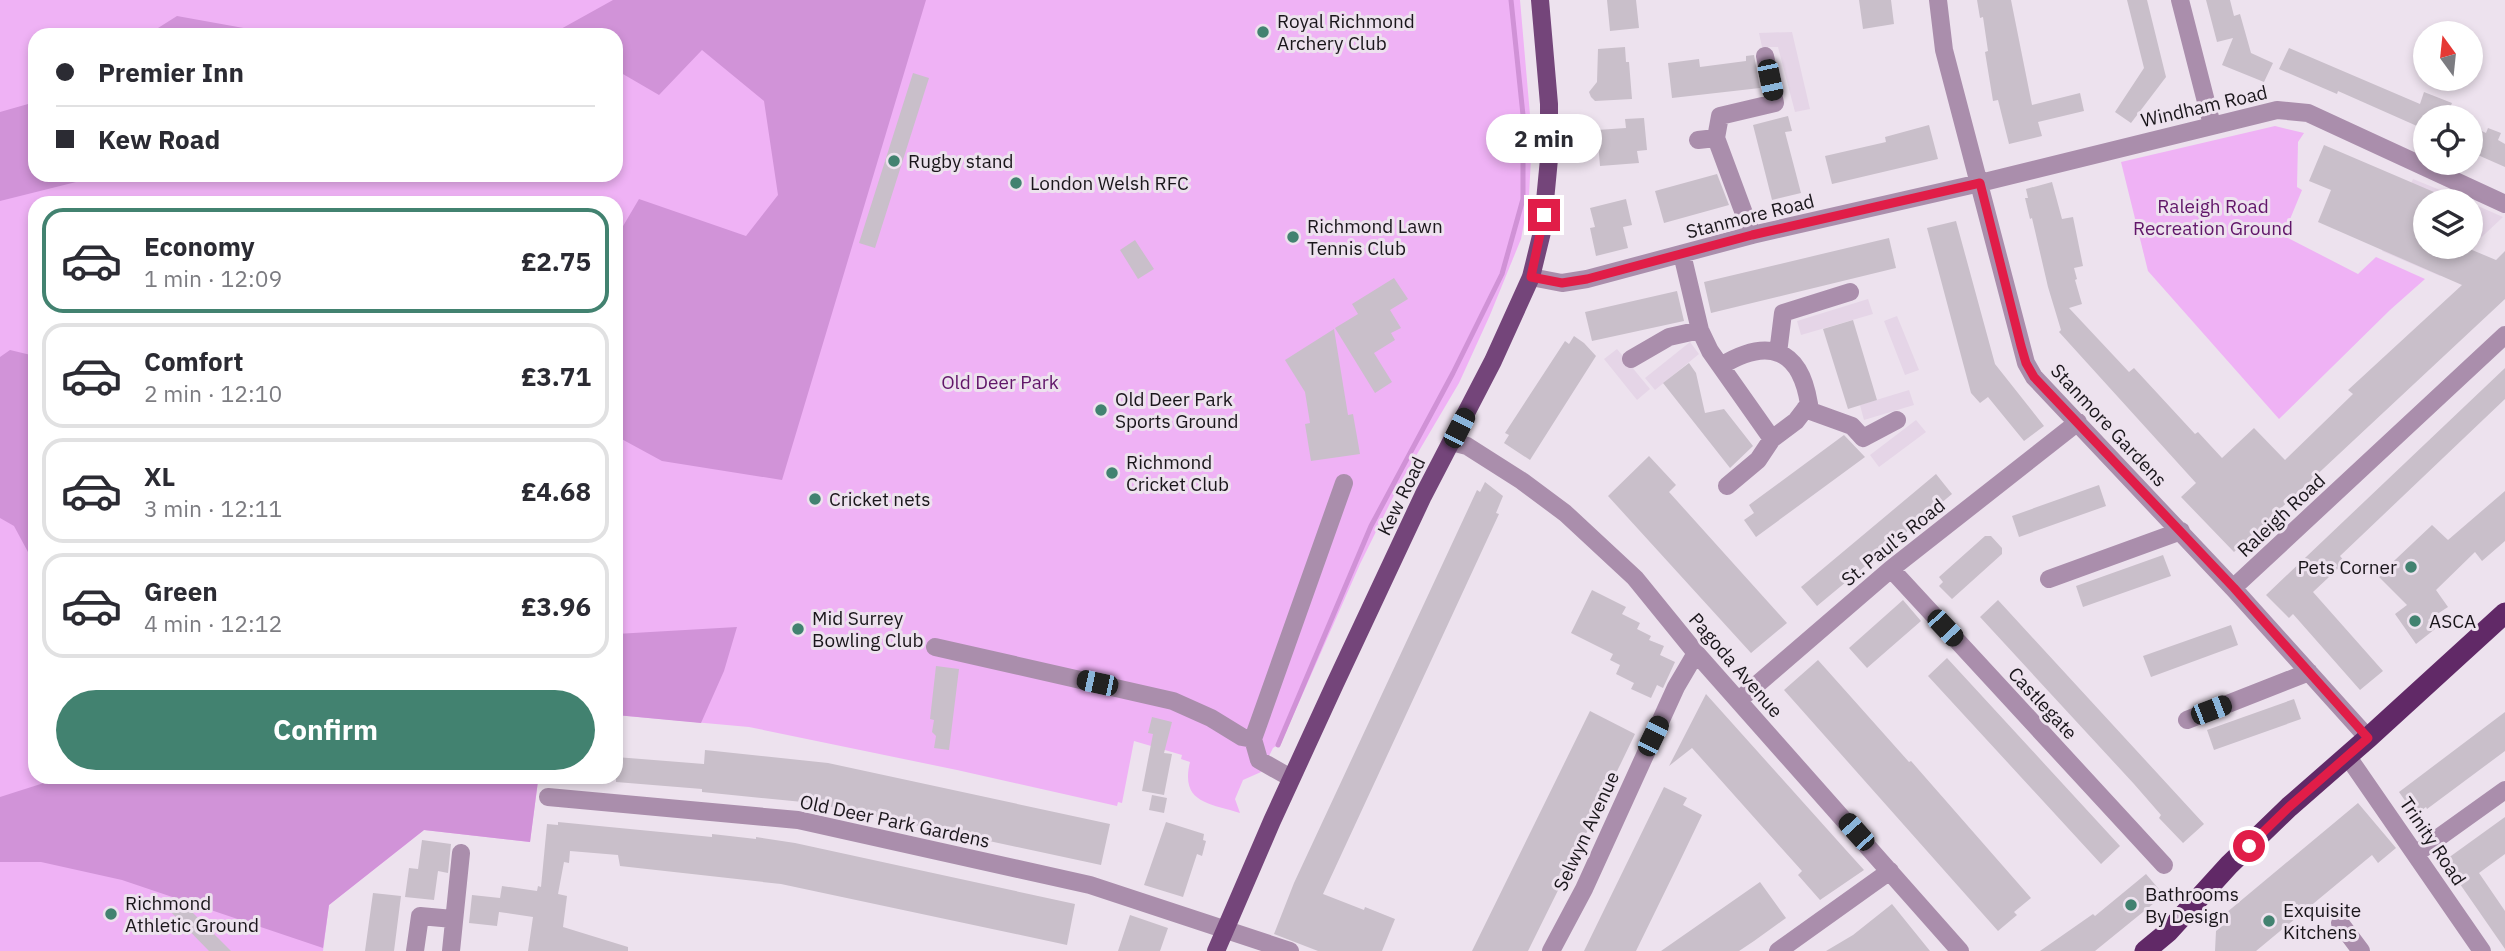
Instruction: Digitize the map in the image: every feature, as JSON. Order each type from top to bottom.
[{"type":"highway","points":[[2155,951],[2168,932],[2229,865],[2289,807],[2348,757],[2505,613]]},
{"type":"highway","points":[[2145,951],[2168,932]]},
{"type":"main road","name":"Kew Road","points":[[1216,951],[1291,778],[1414,516],[1531,277],[1542,232],[1549,159],[1549,104],[1540,0]]},
{"type":"street","name":"Stanmore Gardens","points":[[1938,0],[1944,50],[2026,363],[2034,377],[2234,588]]},
{"type":"street","points":[[2180,0],[2212,125]]},
{"type":"street","points":[[1752,235],[1716,138],[1720,116],[1775,103],[1765,56]]},
{"type":"street","name":"Windham Road","points":[[1980,183],[2277,110],[2308,113],[2505,204]]},
{"type":"street","points":[[1698,140],[1716,138]]},
{"type":"street","name":"Stanmore Road","points":[[1531,277],[1550,282],[1580,281],[1752,235],[1980,183]]},
{"type":"street","points":[[1682,254],[1700,330],[1710,351],[1772,439]]},
{"type":"street","points":[[1778,353],[1783,313],[1850,292]]},
{"type":"street","points":[[1631,359],[1669,337],[1700,330]]},
{"type":"street","name":"Raleigh Road","points":[[2234,588],[2505,335]]},
{"type":"street","points":[[1721,366],[1740,354],[1765,349],[1786,356],[1806,384],[1810,404],[1797,421],[1772,439],[1758,460],[1727,486]]},
{"type":"street","points":[[1805,409],[1852,426],[1863,438],[1896,419]]},
{"type":"street","name":"St. Paul’s Road","points":[[1739,700],[1891,569],[2078,422]]},
{"type":"street","name":"Pagoda Avenue","points":[[1452,442],[1467,446],[1522,481],[1565,513],[1635,578],[1696,653],[1960,951]]},
{"type":"street","points":[[1291,778],[1259,760],[1253,739],[1343,483]]},
{"type":"street","points":[[2049,579],[2181,531]]},
{"type":"street","name":"Castlegate","points":[[1891,569],[2164,865]]},
{"type":"street","points":[[2234,588],[2368,738]]},
{"type":"street","points":[[935,647],[1173,701],[1211,718],[1242,737],[1253,739]]},
{"type":"street","name":"Selwyn Avenue","points":[[1551,951],[1584,889],[1676,687],[1696,653]]},
{"type":"street","points":[[2187,719],[2309,672]]},
{"type":"street","name":"Trinity Road","points":[[2348,757],[2417,853],[2482,951]]},
{"type":"street","points":[[2417,853],[2505,790]]},
{"type":"street","name":"Old Deer Park Gardens","points":[[548,797],[798,820],[1090,885],[1290,951]]},
{"type":"street","points":[[451,951],[461,853]]},
{"type":"street","points":[[1778,951],[1891,871]]},
{"type":"street","points":[[415,951],[419,916],[453,919]]},
{"type":"street","points":[[2340,923],[2361,951]]},
{"type":"shaded area","points":[[613,0],[926,0],[782,480],[662,461],[623,440],[623,226],[639,199],[746,236],[778,195],[764,101],[702,50],[659,95],[623,74],[623,28],[563,28]]},
{"type":"shaded area","points":[[177,16],[243,28],[158,28]]},
{"type":"shaded area","points":[[1792,32],[1810,109],[1795,112],[1778,47],[1762,47],[1759,33]]},
{"type":"shaded area","points":[[28,104],[28,182],[76,182],[0,201],[0,112]]},
{"type":"shaded area","points":[[2413,179],[2438,189],[2413,189],[2413,259],[2458,259],[2440,276],[2382,251]]},
{"type":"shaded area","points":[[2483,208],[2503,217],[2483,236]]},
{"type":"shaded area","points":[[1868,299],[1873,314],[1801,335],[1797,321]]},
{"type":"shaded area","points":[[1897,316],[1919,370],[1905,375],[1884,321]]},
{"type":"shaded area","points":[[1690,342],[1699,354],[1655,390],[1645,378]]},
{"type":"shaded area","points":[[1617,349],[1650,389],[1637,400],[1604,359]]},
{"type":"shaded area","points":[[10,350],[28,354],[28,552],[14,526],[0,518],[0,357]]},
{"type":"shaded area","points":[[1909,390],[1914,405],[1864,420],[1860,405]]},
{"type":"shaded area","points":[[1916,420],[1926,432],[1879,467],[1870,455]]},
{"type":"shaded area","points":[[737,627],[724,671],[701,723],[623,716],[623,634]]},
{"type":"shaded area","points":[[41,784],[538,784],[530,842],[424,830],[329,905],[323,948],[122,880],[41,862],[0,862],[0,797]]},
{"type":"green space","name":"Old Deer Park","points":[[0,0],[1520,0],[1532,138],[1529,196],[1521,239],[1459,383],[1400,483],[1360,564],[1281,743],[1273,748],[1261,772],[1243,780],[1235,799],[1240,813],[1208,803],[1193,794],[1188,776],[1190,762],[1181,759],[1182,755],[1134,741],[1122,803],[1118,802],[1117,806],[749,727],[623,716],[623,196],[28,196],[28,784],[538,784],[530,842],[424,830],[329,905],[323,951],[0,951]]},
{"type":"green space","name":"Raleigh Road Recreation Ground","points":[[2275,126],[2304,133],[2298,142],[2297,187],[2302,190],[2286,229],[2288,238],[2358,274],[2376,257],[2425,279],[2279,419],[2148,271],[2121,162]]},
{"type":"building","points":[[1607,0],[1636,0],[1639,28],[1610,31]]},
{"type":"building","points":[[1859,0],[1891,0],[1894,24],[1863,29]]},
{"type":"building","points":[[1977,0],[2011,0],[2032,105],[2080,93],[2084,111],[2038,122],[2042,136],[2009,144],[1998,100],[1993,101],[1985,52],[1988,51],[1983,17],[1980,18]]},
{"type":"building","points":[[2127,0],[2147,0],[2166,77],[2131,123],[2115,112],[2144,68]]},
{"type":"building","points":[[2206,0],[2230,0],[2234,16],[2240,14],[2251,53],[2273,63],[2264,82],[2222,65],[2233,38],[2217,42]]},
{"type":"building","points":[[1625,47],[1632,99],[1595,101],[1589,92],[1597,82],[1598,49]]},
{"type":"building","points":[[2289,48],[2420,104],[2424,92],[2452,103],[2413,105],[2413,124],[2338,91],[2337,94],[2279,69]]},
{"type":"building","points":[[1754,55],[1760,88],[1672,98],[1668,63],[1699,59],[1700,67],[1746,61],[1746,56]]},
{"type":"building","name":"Rugby stand","points":[[913,73],[929,78],[875,248],[859,243]]},
{"type":"building","points":[[1788,116],[1792,131],[1785,132],[1801,193],[1772,200],[1753,125]]},
{"type":"building","points":[[1644,118],[1647,150],[1637,151],[1639,163],[1600,166],[1597,130],[1626,128],[1625,119]]},
{"type":"building","points":[[1929,125],[1938,159],[1832,184],[1825,156],[1886,142],[1885,137]]},
{"type":"building","points":[[2488,128],[2501,133],[2498,140],[2505,144],[2505,167],[2483,157],[2483,132],[2486,133]]},
{"type":"building","points":[[2324,145],[2427,189],[2413,189],[2413,259],[2483,259],[2483,255],[2496,260],[2505,251],[2505,299],[2234,552],[2181,497],[2196,483],[2059,332],[2061,330],[2025,198],[2028,198],[2026,189],[2052,182],[2062,219],[2073,217],[2083,266],[2074,268],[2082,304],[2069,308],[2129,372],[2134,368],[2195,434],[2198,432],[2222,458],[2254,428],[2285,460],[2353,394],[2348,390],[2462,285],[2318,222],[2331,190],[2309,181]]},
{"type":"building","points":[[1717,174],[1729,205],[1664,223],[1655,191]]},
{"type":"building","points":[[1626,199],[1632,225],[1623,227],[1628,248],[1596,256],[1590,228],[1595,227],[1590,208]]},
{"type":"building","points":[[1956,221],[1995,364],[2044,426],[2024,441],[1988,397],[1980,403],[1971,393],[1927,228]]},
{"type":"building","points":[[1889,238],[1896,268],[1711,313],[1704,282]]},
{"type":"building","points":[[1135,240],[1154,269],[1138,279],[1120,250]]},
{"type":"building","points":[[1394,278],[1408,299],[1390,310],[1401,328],[1391,333],[1395,340],[1374,353],[1392,382],[1375,393],[1335,328],[1358,314],[1352,304]]},
{"type":"building","points":[[1677,291],[1684,321],[1592,341],[1585,312]]},
{"type":"building","points":[[1853,320],[1877,400],[1848,409],[1823,329]]},
{"type":"building","name":"Old Deer Park Sports Ground","points":[[1334,329],[1348,415],[1353,414],[1360,454],[1311,461],[1305,424],[1310,423],[1305,392],[1285,360]]},
{"type":"building","points":[[1574,336],[1596,356],[1530,460],[1504,443],[1509,435],[1505,433],[1565,341],[1569,344]]},
{"type":"building","points":[[1689,363],[1696,373],[1705,413],[1724,409],[1753,446],[1730,468],[1663,383]]},
{"type":"building","points":[[2505,368],[2505,399],[2340,556],[2345,562],[2313,592],[2383,671],[2360,690],[2293,614],[2289,618],[2266,595]]},
{"type":"building","points":[[1844,435],[1865,457],[1756,537],[1744,520],[1754,513],[1749,505]]},
{"type":"building","points":[[1649,456],[1676,485],[1669,492],[1787,623],[1751,653],[1608,496]]},
{"type":"building","points":[[1936,474],[1952,494],[1817,606],[1801,587]]},
{"type":"building","points":[[1485,482],[1503,496],[1496,513],[1499,514],[1323,894],[1395,919],[1382,951],[1318,951],[1274,934],[1294,883],[1477,490],[1480,492]]},
{"type":"building","points":[[2099,485],[2106,506],[2019,537],[2012,516]]},
{"type":"building","points":[[2505,491],[2505,541],[2482,561],[2475,552],[2436,590],[2448,607],[2428,620],[2435,629],[2416,644],[2395,614],[2407,605],[2378,576],[2432,525],[2448,540]]},
{"type":"building","points":[[1985,536],[1991,536],[2002,548],[2002,554],[1952,599],[1939,586],[1943,582],[1939,577]]},
{"type":"building","points":[[2163,555],[2171,576],[2083,607],[2076,586]]},
{"type":"building","points":[[1592,590],[1626,607],[1622,614],[1640,623],[1637,629],[1651,636],[1649,640],[1664,646],[1660,655],[1675,662],[1663,688],[1657,685],[1651,698],[1631,689],[1634,683],[1616,674],[1620,665],[1610,660],[1613,654],[1571,633]]},
{"type":"building","points":[[1903,600],[1921,621],[1867,668],[1849,648]]},
{"type":"building","points":[[1998,600],[2204,824],[2183,843],[2159,818],[2161,815],[2134,784],[1980,617]]},
{"type":"building","points":[[2231,625],[2238,645],[2151,677],[2143,656]]},
{"type":"building","points":[[1947,658],[2120,846],[2101,864],[1928,676]]},
{"type":"building","points":[[1818,660],[2031,898],[2014,912],[2017,915],[1998,931],[1784,690]]},
{"type":"building","points":[[936,666],[959,669],[949,750],[934,748],[934,720],[930,719]]},
{"type":"building","points":[[1706,694],[1864,870],[1820,900],[1798,875],[1802,871],[1692,748],[1669,766]]},
{"type":"building","points":[[2294,699],[2301,719],[2214,750],[2207,730]]},
{"type":"building","points":[[1590,711],[1635,734],[1621,763],[1528,951],[1472,951]]},
{"type":"building","points":[[2505,712],[2505,751],[2415,815],[2399,792]]},
{"type":"building","points":[[1152,717],[1172,722],[1164,753],[1172,754],[1164,795],[1142,791],[1153,734],[1148,733]]},
{"type":"building","points":[[705,750],[828,763],[1110,824],[1101,865],[813,803],[623,783],[623,758],[704,764]]},
{"type":"building","points":[[1664,787],[1687,798],[1683,805],[1702,815],[1678,865],[1636,951],[1584,951]]},
{"type":"building","points":[[1152,795],[1167,798],[1164,813],[1149,810]]},
{"type":"building","points":[[2358,803],[2396,848],[2378,863],[2372,855],[2256,951],[2215,951],[2216,931],[2231,919],[2226,913]]},
{"type":"building","points":[[2505,817],[2505,854],[2479,873],[2505,911],[2505,949],[2444,861]]},
{"type":"building","points":[[558,822],[712,837],[712,834],[756,837],[795,843],[1075,904],[1067,945],[781,884],[620,866],[618,855],[570,851],[569,863],[564,862],[558,894],[567,896],[563,927],[628,947],[628,951],[528,951],[533,917],[499,912],[497,926],[469,923],[472,895],[500,898],[502,886],[537,891],[538,886],[541,887],[547,824],[558,825]]},
{"type":"building","points":[[1166,822],[1204,834],[1203,840],[1206,841],[1202,856],[1197,854],[1183,897],[1144,885]]},
{"type":"building","points":[[422,840],[451,844],[448,873],[438,871],[434,900],[405,897],[409,868],[418,869]]},
{"type":"building","points":[[2146,874],[2164,895],[2095,951],[2040,951],[2093,914],[2095,916]]},
{"type":"building","points":[[1760,882],[1786,918],[1754,941],[1739,951],[1661,951]]},
{"type":"building","points":[[373,893],[401,896],[394,951],[365,951]]},
{"type":"building","points":[[177,897],[231,951],[209,951],[166,907]]},
{"type":"building","points":[[1892,904],[1930,951],[1826,951],[1853,935]]},
{"type":"building","points":[[1130,915],[1168,928],[1160,951],[1118,951]]},
{"type":"waterway","points":[[1278,745],[1371,526],[1453,373],[1502,274],[1523,199],[1523,115],[1511,0]]},
{"type":"place","name":"Royal Richmond Archery Club","points":[[1263,32]]},
{"type":"place","name":"Rugby stand","points":[[894,161]]},
{"type":"place","name":"London Welsh RFC","points":[[1016,183]]},
{"type":"place","name":"Richmond Lawn Tennis Club","points":[[1293,237]]},
{"type":"place","name":"Old Deer Park Sports Ground","points":[[1101,410]]},
{"type":"place","name":"Richmond Cricket Club","points":[[1112,473]]},
{"type":"place","name":"Cricket nets","points":[[815,499]]},
{"type":"place","name":"Pets Corner","points":[[2411,567]]},
{"type":"place","name":"ASCA","points":[[2415,621]]},
{"type":"place","name":"Mid Surrey Bowling Club","points":[[798,629]]},
{"type":"place","name":"Bathrooms By Design","points":[[2131,905]]},
{"type":"place","name":"Richmond Athletic Ground","points":[[111,914]]},
{"type":"place","name":"Exquisite Kitchens","points":[[2269,921]]},
{"type":"route","points":[[1544,215],[1531,277],[1562,283],[1611,274],[1752,235],[1980,183],[2021,346],[2034,377],[2234,588],[2368,738],[2249,846]]}]
